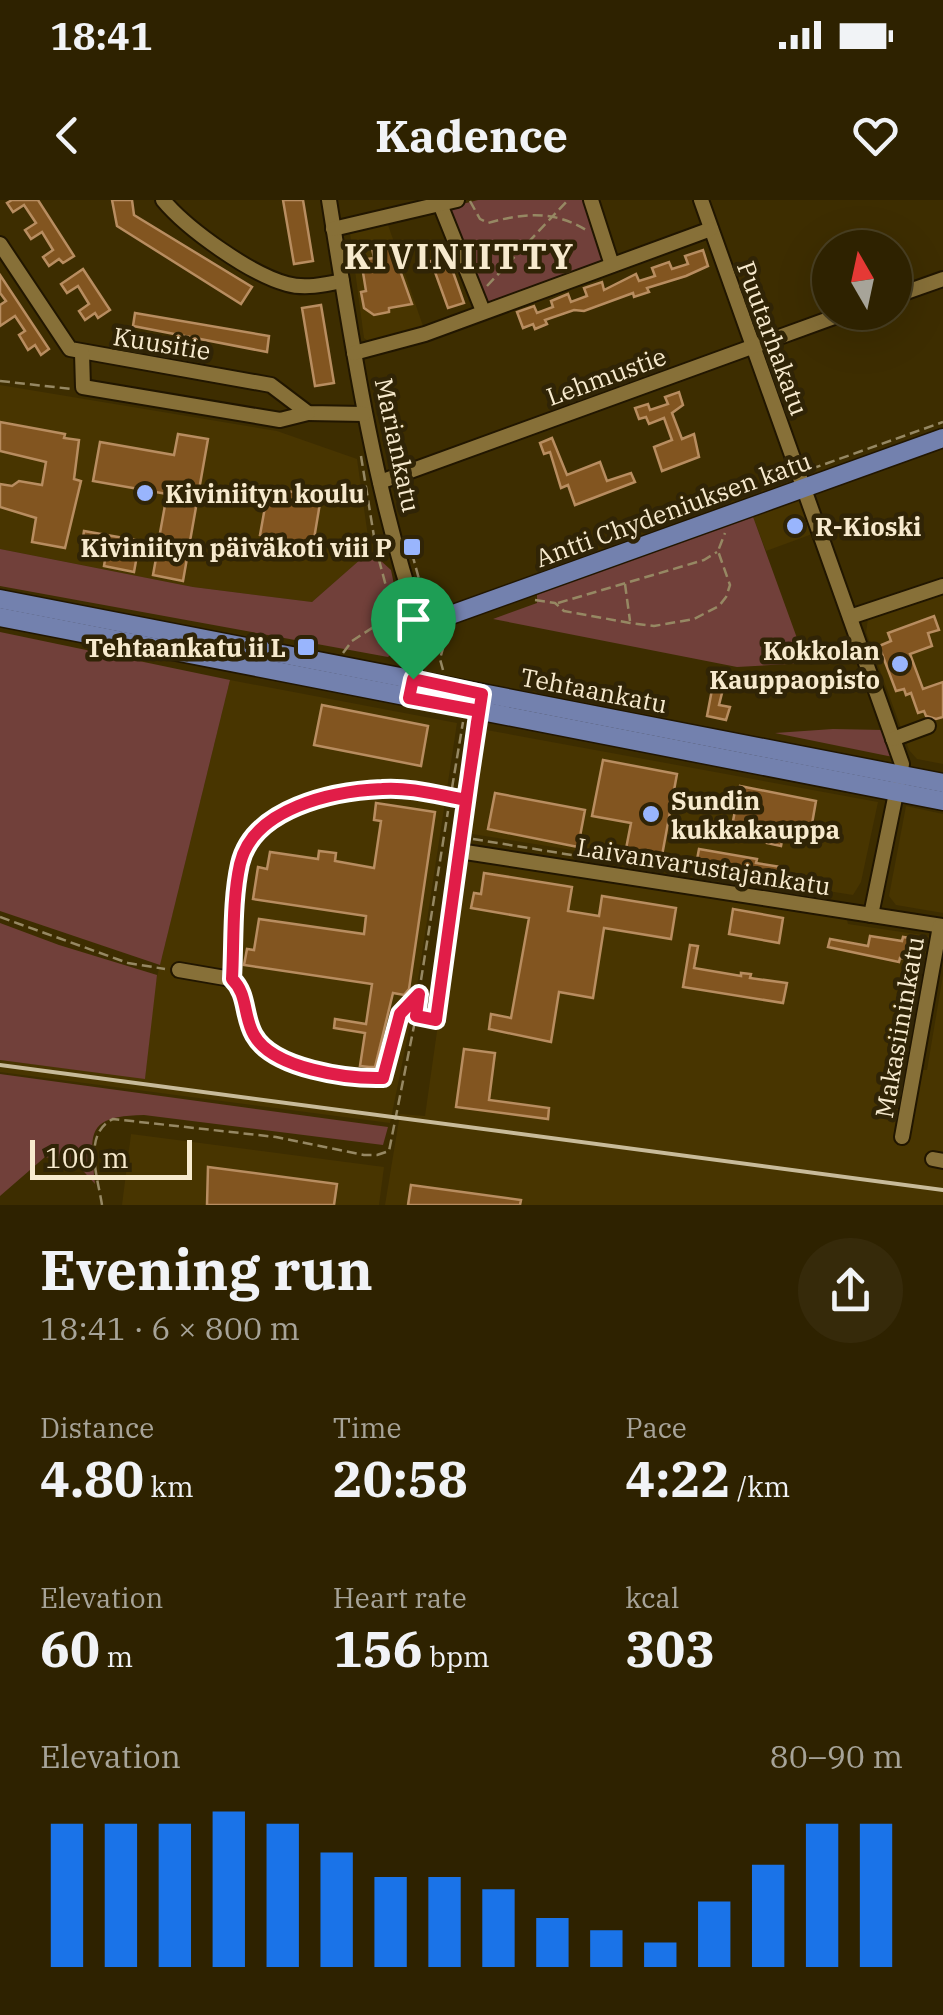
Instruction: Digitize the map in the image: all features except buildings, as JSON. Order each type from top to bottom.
[{"type":"main road","name":"Antti Chydeniuksen katu","points":[[420,626],[943,438]]},
{"type":"main road","name":"Tehtaankatu","points":[[0,599],[411,688],[475,708],[898,783],[943,783]]},
{"type":"main road","name":"Tehtaankatu","points":[[0,617],[411,688]]},
{"type":"main road","name":"Mariankatu","points":[[411,688],[420,626]]},
{"type":"main road","name":"Tehtaankatu","points":[[898,783],[943,801]]},
{"type":"street","points":[[162,200],[205,236],[275,280],[291,285],[342,281]]},
{"type":"street","name":"Mariankatu","points":[[329,200],[364,414],[392,537],[420,626]]},
{"type":"street","points":[[334,230],[457,200]]},
{"type":"street","points":[[591,200],[612,265]]},
{"type":"street","name":"Puutarhakatu","points":[[702,201],[894,739],[902,764],[898,783]]},
{"type":"street","points":[[440,204],[481,306]]},
{"type":"street","points":[[354,354],[424,334],[481,306],[710,229]]},
{"type":"street","name":"Kuusitie","points":[[0,244],[70,349],[271,385],[308,413]]},
{"type":"street","points":[[912,290],[943,279]]},
{"type":"street","name":"Lehmustie","points":[[380,482],[812,325]]},
{"type":"street","points":[[82,353],[83,387],[280,420],[308,413],[364,414]]},
{"type":"street","points":[[850,617],[943,586]]},
{"type":"street","points":[[436,1020],[459,844],[458,799],[475,708]]},
{"type":"street","points":[[894,739],[928,726]]},
{"type":"street","points":[[871,915],[898,783]]},
{"type":"street","points":[[232,979],[240,863],[256,833],[300,806],[348,792],[398,789],[458,799]]},
{"type":"street","name":"Laivanvarustajankatu","points":[[459,844],[942,926]]},
{"type":"street","name":"Makasiininkatu","points":[[902,1137],[942,926]]},
{"type":"street","points":[[179,970],[232,979],[242,988],[254,1035],[274,1056],[348,1077],[383,1078],[400,1014],[419,994]]},
{"type":"path","points":[[470,200],[480,220],[488,223],[526,214],[553,216],[602,235]]},
{"type":"path","points":[[481,306],[491,280],[568,200]]},
{"type":"path","points":[[0,380],[71,390],[83,387]]},
{"type":"path","points":[[555,604],[704,560],[718,551],[728,527]]},
{"type":"path","points":[[536,600],[564,610],[630,623],[674,624],[694,619],[719,606],[730,585],[718,551]]},
{"type":"path","points":[[625,582],[630,623]]},
{"type":"path","points":[[342,654],[352,641],[393,612]]},
{"type":"path","points":[[443,672],[440,659],[448,631],[446,619]]},
{"type":"path","points":[[102,1205],[94,1143],[99,1129],[113,1120],[276,1137],[364,1155],[389,1151],[475,708]]},
{"type":"path","points":[[459,844],[598,859]]},
{"type":"path","points":[[2,917],[140,966],[179,970]]},
{"type":"path","points":[[416,1016],[436,1020]]},
{"type":"shaded area","points":[[478,200],[586,200],[605,259],[484,304],[447,208]]},
{"type":"shaded area","points":[[387,222],[423,326],[370,342],[364,338],[350,233]]},
{"type":"shaded area","points":[[0,385],[277,431],[357,459],[370,551],[312,602],[193,587],[0,549]]},
{"type":"shaded area","points":[[803,495],[815,533],[766,551],[752,514]]},
{"type":"shaded area","points":[[752,514],[806,663],[737,667],[493,619],[537,603],[537,593]]},
{"type":"shaded area","points":[[0,549],[193,587],[312,602],[370,551],[391,570],[402,623],[399,646],[388,657],[0,586]]},
{"type":"shaded area","points":[[943,593],[943,764],[917,759],[909,750],[866,632],[868,619]]},
{"type":"shaded area","points":[[0,632],[230,680],[160,965],[0,911]]},
{"type":"shaded area","points":[[230,680],[457,723],[414,1006],[390,1123],[0,1072],[0,1060],[145,1078],[155,985]]},
{"type":"shaded area","points":[[481,729],[878,802],[861,882],[853,895],[466,833]]},
{"type":"shaded area","points":[[884,730],[893,757],[775,733]]},
{"type":"shaded area","points":[[906,806],[943,814],[943,913],[896,905],[889,896]]},
{"type":"shaded area","points":[[462,855],[846,916],[848,924],[929,936],[896,1138],[920,1070],[927,1070],[943,975],[943,1205],[385,1205],[400,1114],[425,1116]]},
{"type":"shaded area","points":[[0,923],[157,975],[145,1079],[0,1060]]},
{"type":"shaded area","points":[[0,1074],[388,1127],[383,1145],[144,1115],[125,1116],[101,1124],[96,1131],[92,1152],[95,1184],[76,1163],[45,1157],[0,1196]]},
{"type":"shaded area","points":[[131,1134],[384,1167],[379,1205],[122,1205]]},
{"type":"railway","points":[[0,1065],[943,1190]]},
{"type":"place","name":"Kiviniityn koulu","points":[[145,493]]},
{"type":"place","name":"R-Kioski","points":[[795,526]]},
{"type":"place","name":"Kiviniityn päiväkoti viii P","points":[[412,547]]},
{"type":"place","name":"Tehtaankatu ii L","points":[[306,647]]},
{"type":"place","name":"Kokkolan Kauppaopisto","points":[[900,664]]},
{"type":"place","name":"Sundin kukkakauppa","points":[[651,814]]},
{"type":"district","name":"KIVINIITTY","points":[[460,256]]},
{"type":"route","points":[[413,679],[409,698],[479,711],[477,722],[466,800],[460,838],[436,1020],[416,1016],[419,994],[400,1014],[383,1078],[348,1077],[274,1056],[254,1035],[242,988],[232,979],[240,863],[256,833],[272,821],[300,806],[332,796],[383,788],[466,800],[482,694],[413,679]]}]
